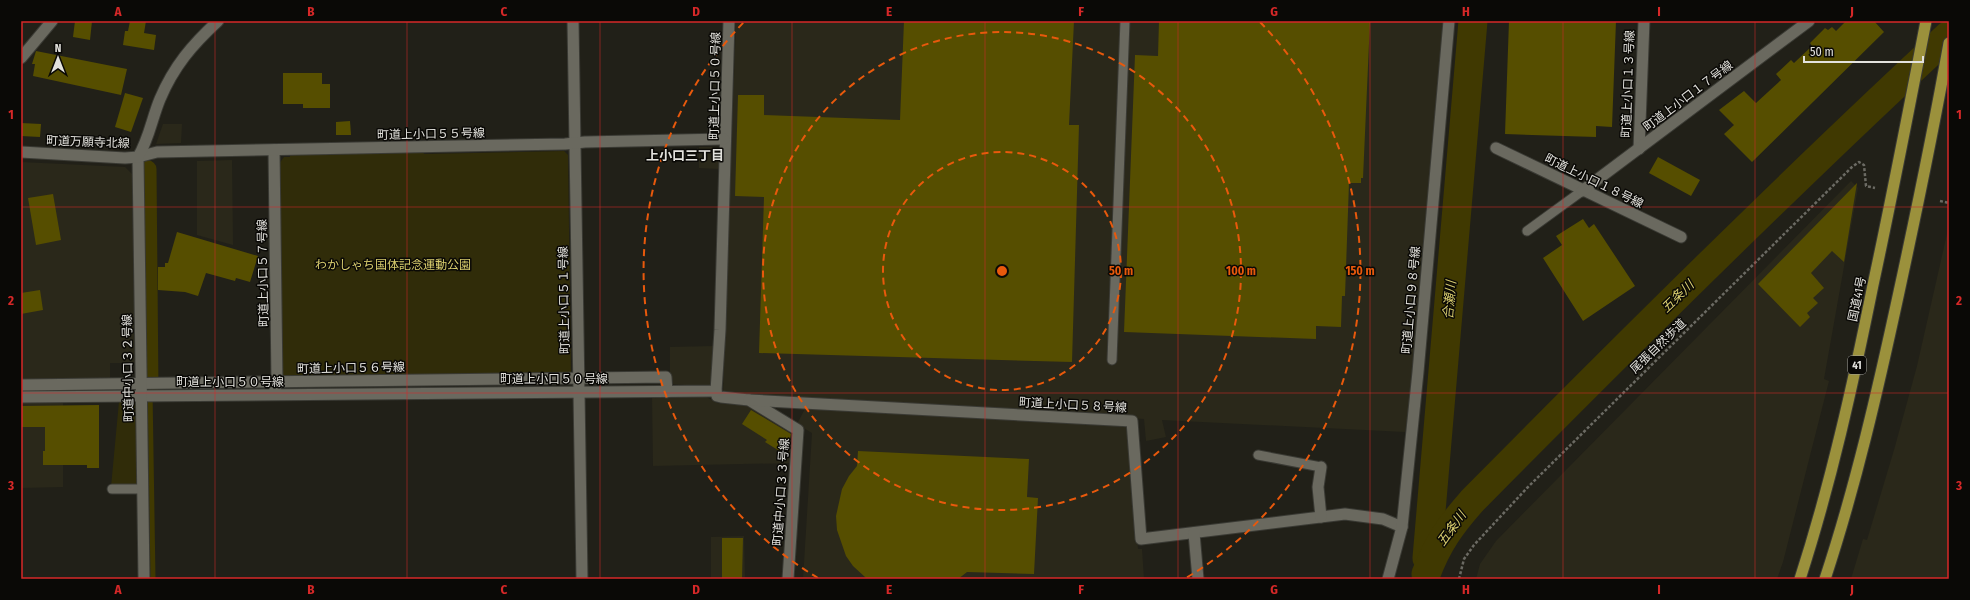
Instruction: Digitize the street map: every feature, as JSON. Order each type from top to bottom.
[{"type":"highway","name":"国道41号","points":[[1800,579],[1814,537],[1850,400],[1902,148],[1926,21]]},
{"type":"highway","name":"41","points":[[1825,579],[1838,540],[1876,398],[1929,153],[1949,43]]},
{"type":"street","points":[[21,58],[52,21]]},
{"type":"street","name":"町道万願寺北線","points":[[21,152],[126,158],[138,157],[144,146],[160,100],[175,69],[190,48],[218,21]]},
{"type":"street","name":"町道上小口５１号線","points":[[573,21],[582,579]]},
{"type":"street","name":"町道上小口５０号線","points":[[21,397],[716,391],[726,147],[724,139],[729,21]]},
{"type":"street","name":"町道上小口９８号線","points":[[1388,579],[1402,527],[1418,372],[1449,21]]},
{"type":"street","name":"町道上小口１３号線","points":[[1639,149],[1644,21]]},
{"type":"street","name":"町道上小口１７号線","points":[[1582,191],[1809,21]]},
{"type":"street","name":"町道上小口５５号線","points":[[138,157],[157,152],[574,144],[585,142],[724,139]]},
{"type":"street","name":"町道上小口１８号線","points":[[1496,148],[1582,191],[1681,237]]},
{"type":"street","name":"町道上小口５７号線","points":[[274,150],[276,395]]},
{"type":"street","name":"町道中小口３２号線","points":[[138,157],[144,579]]},
{"type":"street","name":"町道上小口５６号線","points":[[21,385],[666,377],[667,392]]},
{"type":"street","name":"町道中小口３３号線","points":[[716,391],[717,396],[721,398],[749,400],[798,430],[788,579]]},
{"type":"street","name":"町道上小口５８号線","points":[[749,400],[1132,421],[1140,539],[1345,514],[1383,519],[1402,527]]},
{"type":"street","points":[[1320,467],[1318,487],[1321,517]]},
{"type":"street","points":[[1194,533],[1198,579]]},
{"type":"lane","points":[[1112,360],[1125,21]]},
{"type":"lane","points":[[1527,231],[1582,191]]},
{"type":"lane","points":[[1258,455],[1320,467]]},
{"type":"lane","points":[[112,489],[143,489]]},
{"type":"path","name":"尾張自然歩道","points":[[1459,579],[1464,559],[1474,545],[1526,488],[1852,167],[1859,162],[1864,165],[1866,186],[1875,188]]},
{"type":"path","points":[[1940,201],[1949,203]]},
{"type":"shaded area","points":[[736,21],[1444,21],[1412,391],[1405,432],[1162,420],[1166,437],[1146,441],[1144,419],[723,394]]},
{"type":"shaded area","points":[[163,124],[182,124],[181,143],[156,144]]},
{"type":"shaded area","points":[[699,147],[721,147],[720,169],[699,168]]},
{"type":"shaded area","points":[[232,160],[233,245],[197,235],[197,161]]},
{"type":"shaded area","points":[[21,162],[125,167],[132,174],[135,363],[110,363],[110,380],[21,382]]},
{"type":"shaded area","points":[[1851,181],[1858,188],[1824,379],[1829,381],[1783,562],[1777,579],[1476,579],[1480,564],[1496,541]]},
{"type":"shaded area","points":[[1949,225],[1949,579],[1851,579],[1863,539],[1867,540],[1894,450],[1917,366]]},
{"type":"shaded area","points":[[713,346],[712,387],[672,384],[670,374],[670,347]]},
{"type":"shaded area","points":[[703,395],[717,403],[752,406],[795,433],[793,463],[653,466],[652,396]]},
{"type":"shaded area","points":[[21,403],[63,403],[63,487],[21,488]]},
{"type":"shaded area","points":[[807,405],[1129,422],[1138,549],[1142,549],[1144,579],[803,579],[812,433],[797,424]]},
{"type":"shaded area","points":[[744,536],[745,579],[711,579],[711,537]]},
{"type":"green space","name":"わかしゃち国体記念運動公園","points":[[564,151],[568,155],[571,374],[282,378],[279,164],[284,157],[290,157],[290,155],[423,152],[424,154]]},
{"type":"green space","points":[[136,401],[137,486],[111,487],[119,402]]},
{"type":"building","points":[[75,21],[92,21],[90,40],[73,37]]},
{"type":"building","points":[[130,21],[146,21],[144,33],[156,35],[154,50],[123,45],[125,31],[128,31]]},
{"type":"building","points":[[904,21],[1074,21],[1069,125],[1079,125],[1072,362],[759,353],[764,197],[735,196],[738,95],[764,95],[764,115],[900,120]]},
{"type":"building","points":[[1159,21],[1370,21],[1363,178],[1361,178],[1361,183],[1349,183],[1345,296],[1342,296],[1341,327],[1316,326],[1316,339],[1124,332],[1135,55],[1158,56]]},
{"type":"building","points":[[1509,21],[1616,21],[1612,127],[1596,126],[1596,137],[1505,134]]},
{"type":"building","points":[[1846,21],[1874,21],[1884,32],[1752,162],[1724,134],[1734,125],[1719,110],[1744,91],[1756,103],[1781,80],[1776,74],[1791,60],[1794,63],[1812,46],[1810,43],[1825,28],[1828,30],[1832,27],[1836,31]]},
{"type":"building","points":[[36,51],[127,69],[121,95],[33,76],[35,64],[32,64]]},
{"type":"building","points":[[283,73],[322,73],[322,84],[330,84],[330,108],[303,108],[303,104],[283,104]]},
{"type":"building","points":[[125,93],[143,98],[131,132],[115,127]]},
{"type":"building","points":[[350,121],[351,135],[336,135],[336,122]]},
{"type":"building","points":[[21,123],[41,124],[40,137],[21,136]]},
{"type":"building","points":[[1658,157],[1700,180],[1691,196],[1649,173]]},
{"type":"building","points":[[1857,183],[1844,262],[1832,251],[1811,273],[1824,288],[1813,298],[1818,303],[1807,313],[1810,317],[1800,327],[1758,284]]},
{"type":"building","points":[[53,194],[61,240],[36,245],[28,198]]},
{"type":"building","points":[[1583,219],[1589,228],[1594,224],[1635,286],[1583,321],[1543,258],[1562,245],[1556,236]]},
{"type":"building","points":[[177,232],[258,256],[250,282],[236,278],[235,281],[206,273],[198,296],[185,292],[158,290],[158,267],[165,267],[165,263],[168,263]]},
{"type":"building","points":[[40,290],[43,310],[21,314],[21,293]]},
{"type":"building","points":[[99,405],[99,468],[87,468],[87,465],[43,465],[43,451],[45,451],[45,427],[21,427],[21,406]]},
{"type":"building","points":[[751,410],[791,434],[781,452],[765,442],[767,440],[742,424]]},
{"type":"building","points":[[858,451],[1029,459],[1027,497],[1038,498],[1034,574],[967,572],[958,579],[867,579],[853,566],[846,556],[837,530],[836,516],[842,489],[849,476],[857,466]]},
{"type":"building","points":[[722,538],[743,538],[742,579],[722,579]]},
{"type":"waterway","name":"合瀬川","points":[[1427,558],[1473,21]]},
{"type":"waterway","name":"五条川","points":[[1426,574],[1445,535],[1472,501],[1708,265],[1949,35]]},
{"type":"waterway","points":[[148,169],[150,390]]},
{"type":"waterway","points":[[150,390],[153,579]]},
{"type":"district","name":"上小口三丁目","points":[[685,155]]}]
